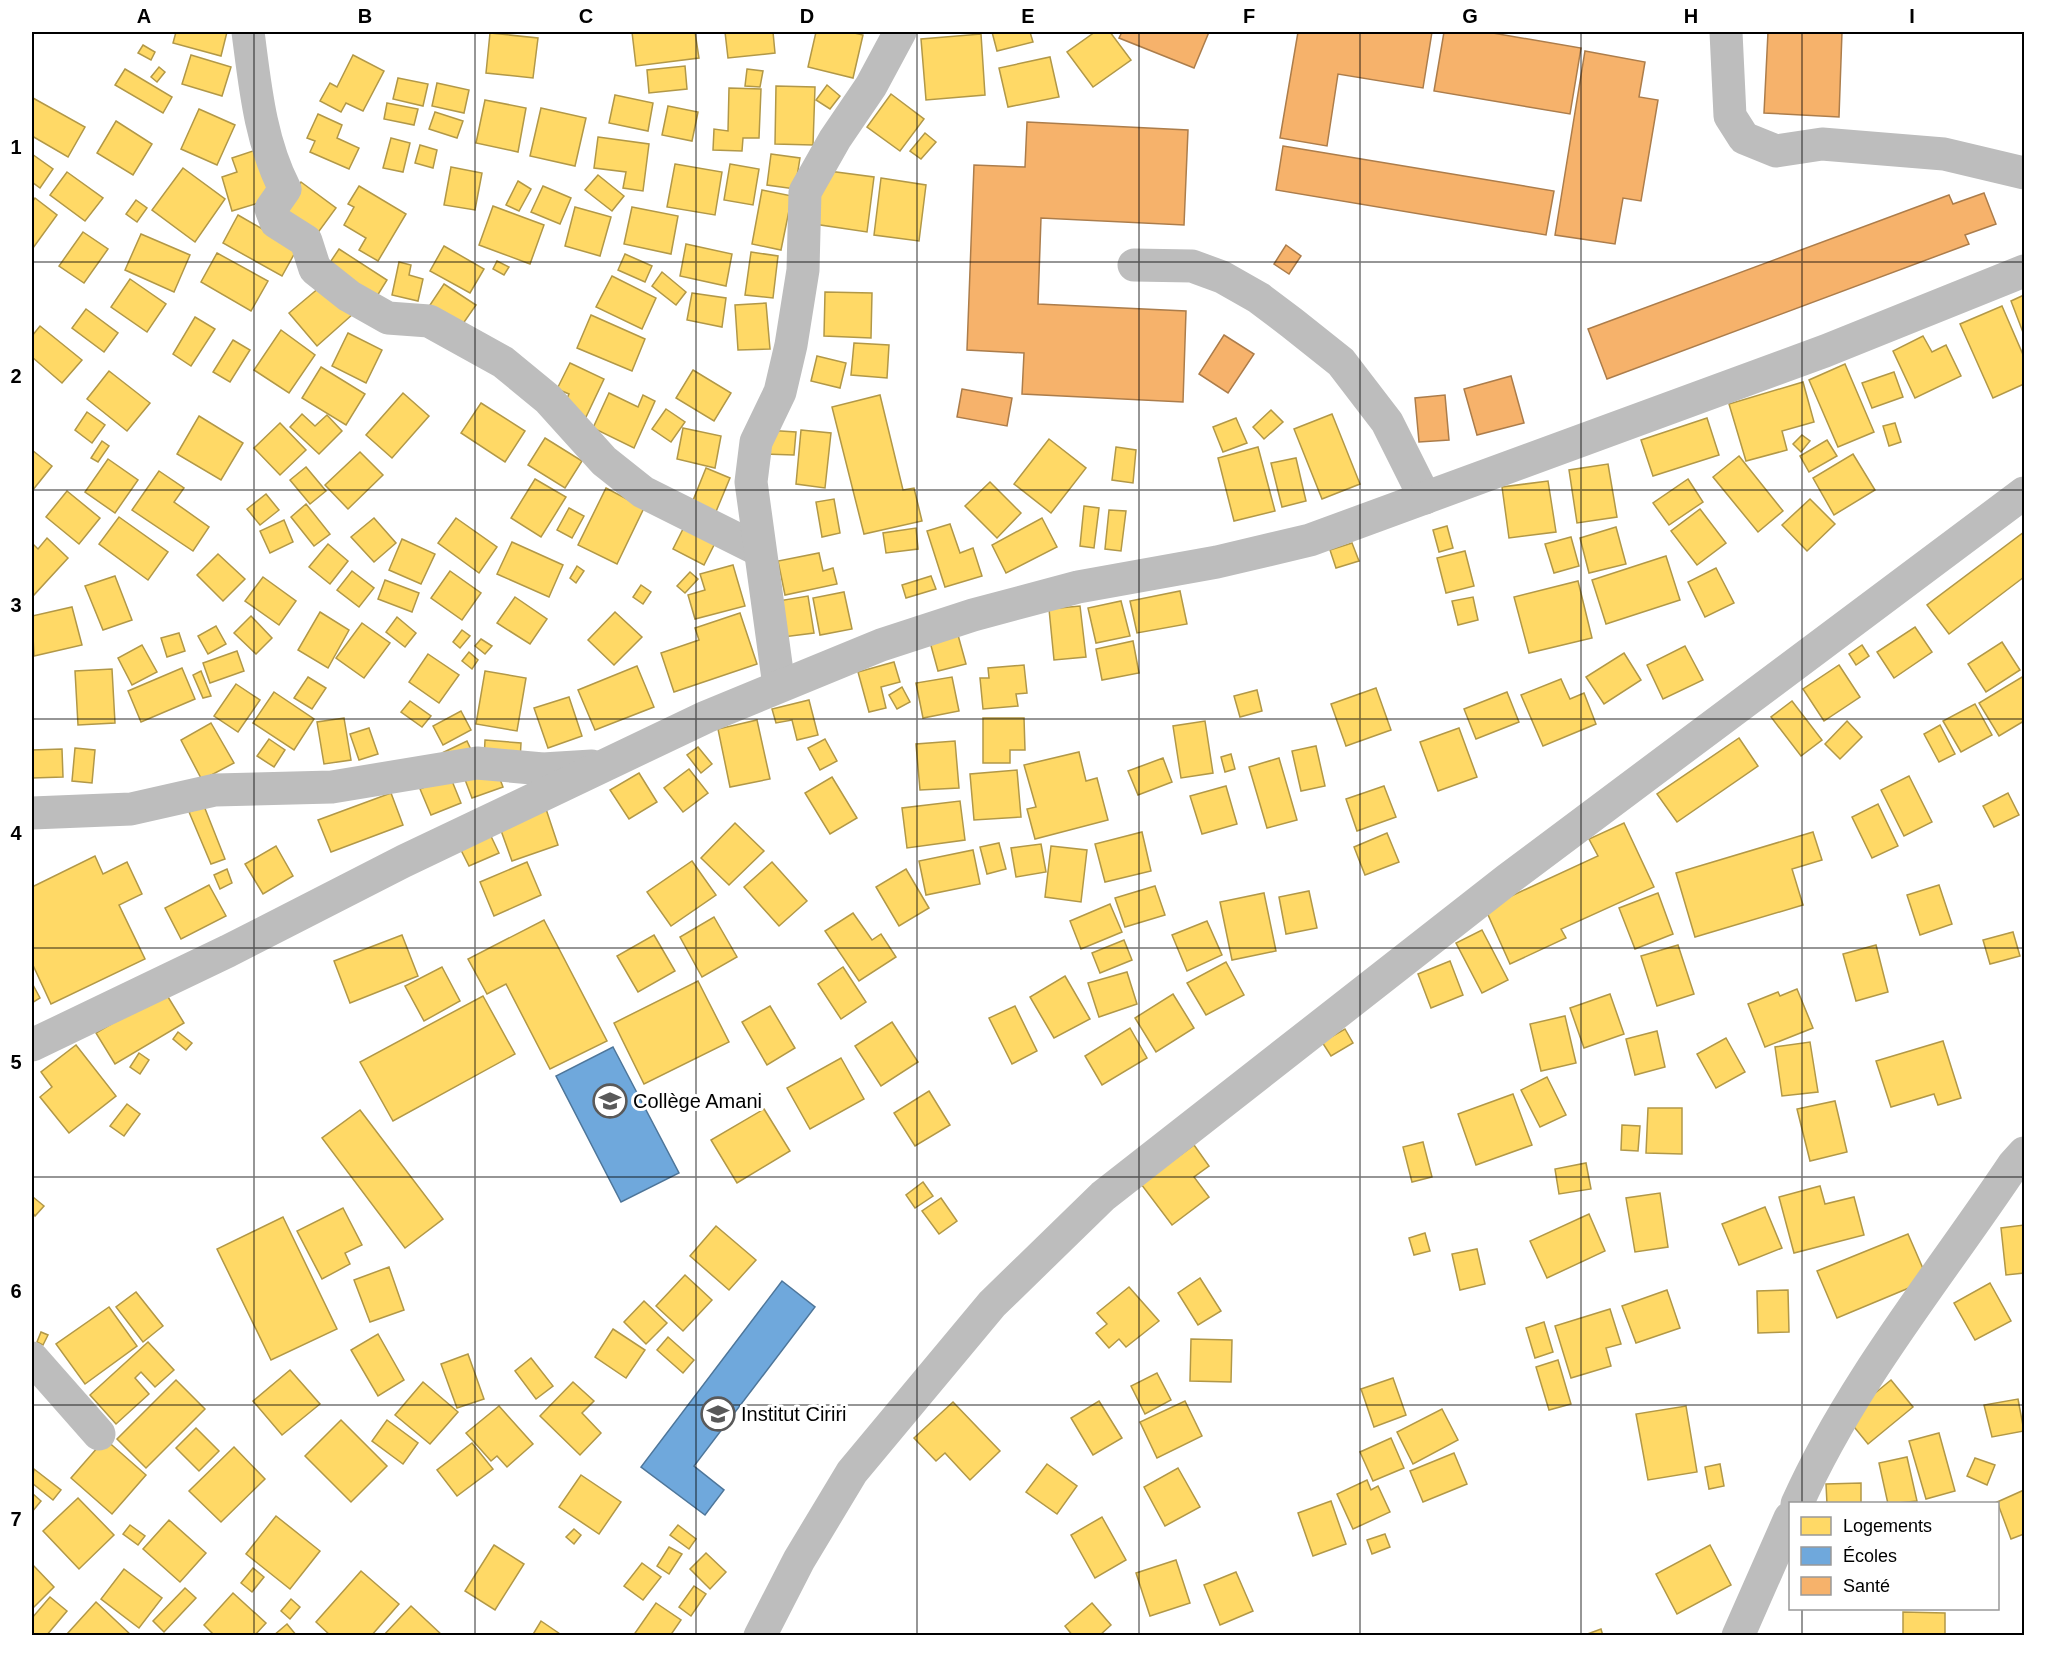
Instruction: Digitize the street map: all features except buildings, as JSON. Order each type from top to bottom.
[{"type":"street","points":[[248,32],[257,102],[276,171],[285,189],[270,209],[276,222],[306,241],[315,269],[349,296],[388,318],[429,321],[503,362],[548,399],[604,460],[643,492],[759,550]]},
{"type":"street","points":[[779,686],[751,482],[756,442],[780,392],[791,345],[802,270],[806,192],[835,139],[872,86],[900,32]]},
{"type":"street","points":[[1726,32],[1730,116],[1744,138],[1776,151],[1822,144],[1944,154],[2025,173]]},
{"type":"street","points":[[1134,265],[1192,266],[1222,277],[1259,297],[1341,362],[1387,422],[1425,498]]},
{"type":"street","points":[[32,1045],[228,951],[404,861],[706,717],[881,645],[973,615],[1078,587],[1217,562],[1310,540],[1825,351],[2025,271]]},
{"type":"street","points":[[760,1635],[799,1560],[852,1472],[992,1304],[1103,1196],[1508,879],[2025,493]]},
{"type":"street","points":[[32,813],[131,809],[215,789],[332,787],[477,763],[543,769],[608,765]]},
{"type":"street","points":[[1797,1502],[1815,1464],[1893,1339],[2014,1164],[2025,1153]]},
{"type":"street","points":[[32,1358],[99,1434]]},
{"type":"street","points":[[1738,1635],[1789,1522]]},
{"type":"place","name":"Collège Amani","points":[[610,1101]]},
{"type":"place","name":"Institut Ciriri","points":[[718,1414]]}]
